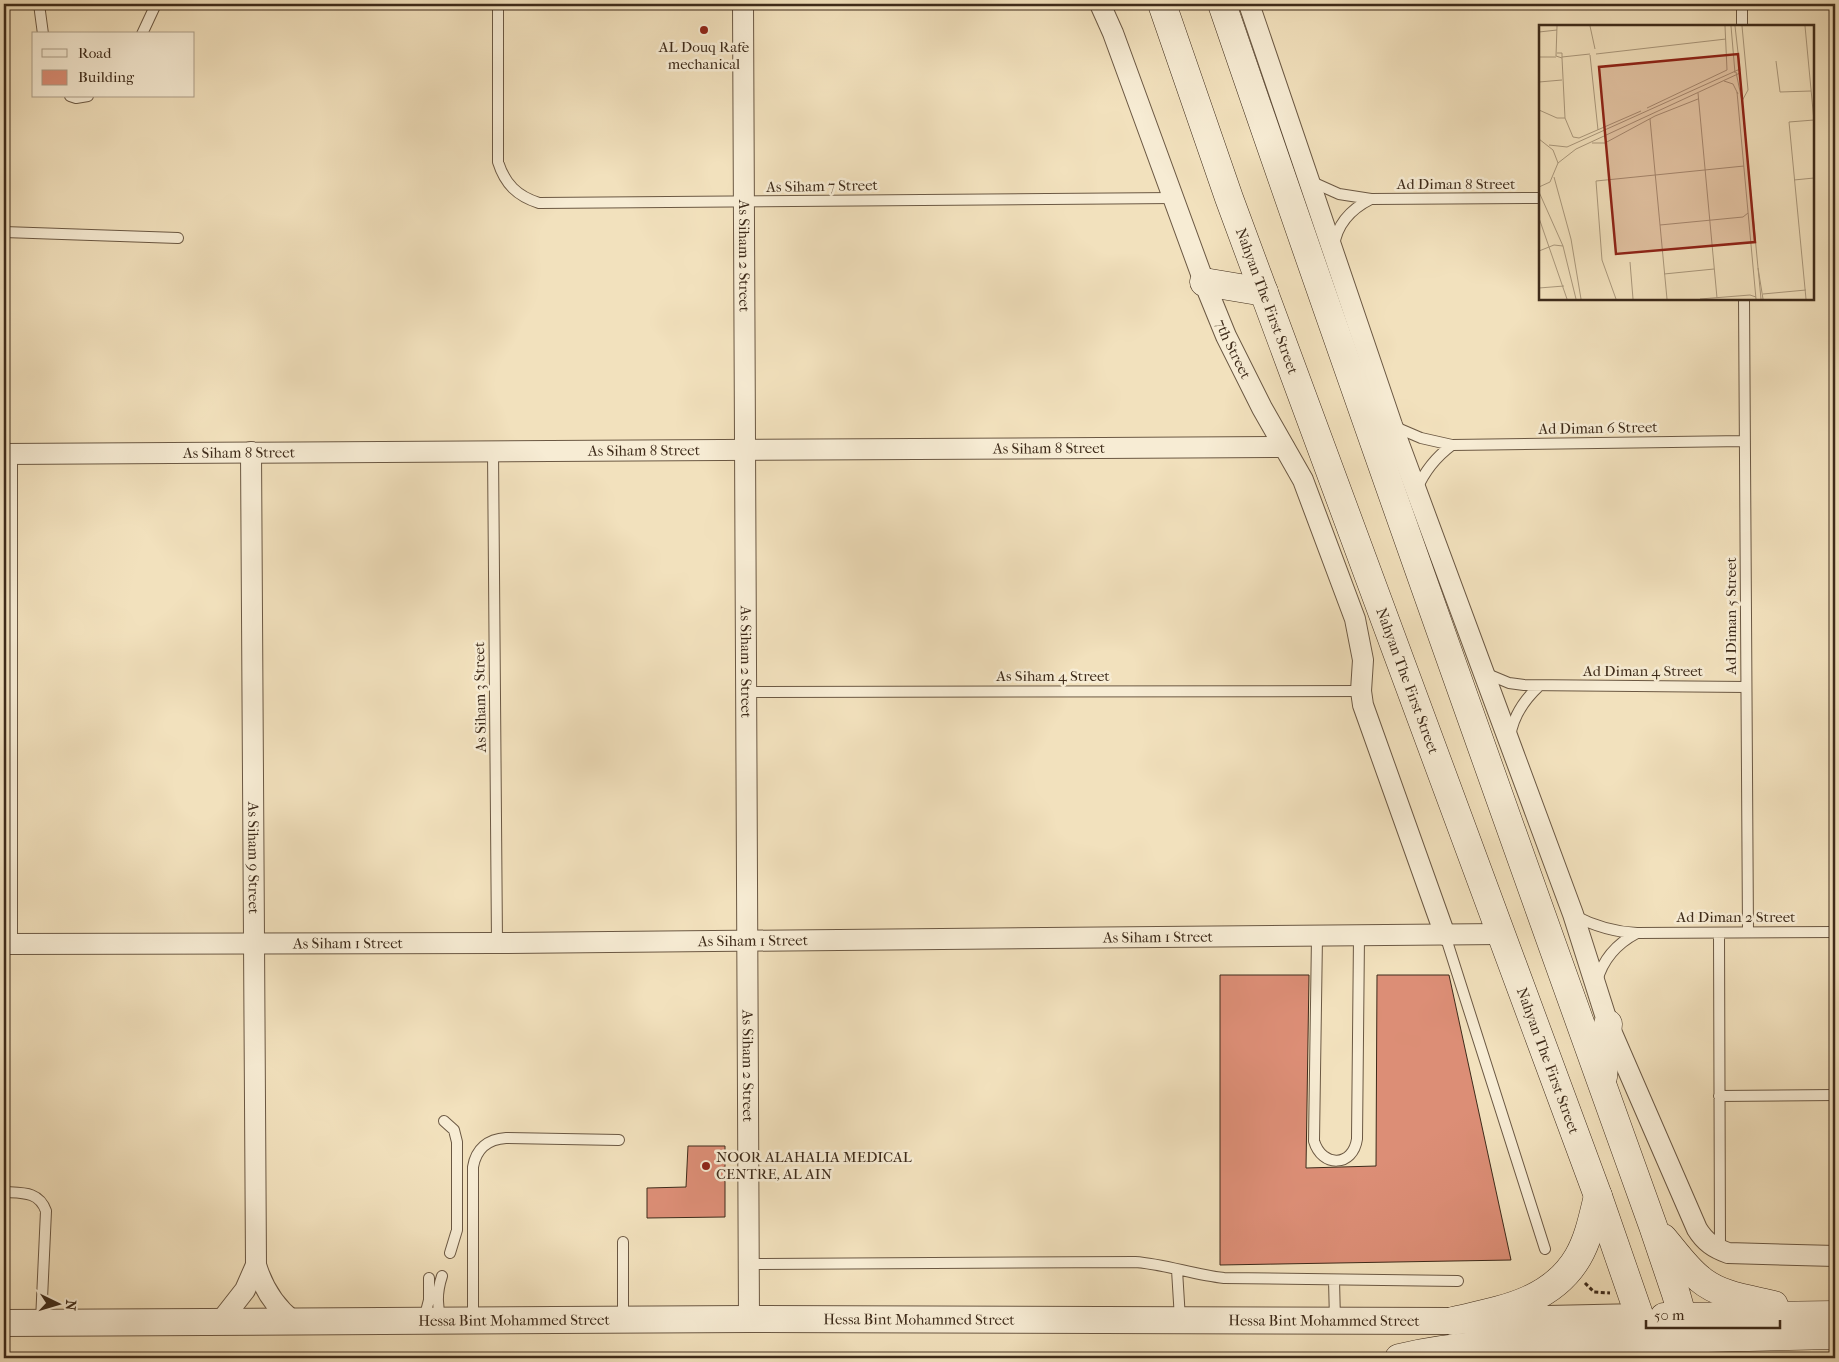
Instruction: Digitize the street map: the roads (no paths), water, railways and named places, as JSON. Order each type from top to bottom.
[{"type":"main road","name":"Nahyan The First Street","points":[[1162,4],[1229,198],[1502,934],[1650,1344]]},
{"type":"main road","points":[[1222,4],[1307,252],[1653,1226],[1688,1338]]},
{"type":"main road","points":[[1204,282],[1264,292]]},
{"type":"main road","points":[[1602,1084],[1608,1024]]},
{"type":"main road","points":[[1453,1321],[1506,1308],[1534,1298],[1559,1281],[1578,1258],[1590,1230],[1598,1196]]},
{"type":"main road","points":[[1653,1226],[1690,1270],[1700,1280],[1712,1287],[1726,1293],[1822,1314]]},
{"type":"main road","points":[[1688,1338],[1822,1314]]},
{"type":"main road","points":[[1399,1358],[1432,1350],[1472,1346],[1650,1344],[1667,1332],[1688,1338],[1835,1335]]},
{"type":"street","name":"As Siham 2 Street","points":[[743,4],[749,1318]]},
{"type":"street","name":"7th Street","points":[[1100,4],[1113,33],[1204,282],[1242,370],[1303,480],[1355,620],[1362,660],[1361,691],[1366,717],[1445,935]]},
{"type":"street","points":[[1250,5],[1392,425],[1573,914],[1608,1024],[1697,1229],[1708,1243],[1720,1250],[1736,1254],[1835,1256]]},
{"type":"street","name":"As Siham 8 Street","points":[[8,454],[1284,447]]},
{"type":"street","name":"As Siham 9 Street","points":[[251,452],[256,1265],[269,1297],[293,1321]]},
{"type":"street","name":"As Siham 1 Street","points":[[8,944],[497,943],[1502,934]]},
{"type":"street","name":"As Siham 9 Street","points":[[220,1322],[245,1290],[256,1265]]},
{"type":"street","name":"Hessa Bint Mohammed Street","points":[[4,1323],[749,1318],[1453,1321],[1650,1344]]},
{"type":"lane","points":[[39,4],[43,32]]},
{"type":"lane","points":[[143,32],[156,4]]},
{"type":"lane","name":"As Siham 7 Street","points":[[498,4],[498,162],[508,184],[527,199],[546,203],[1174,198]]},
{"type":"lane","points":[[1742,4],[1742,25]]},
{"type":"lane","name":"Ad Diman 8 Street","points":[[1309,181],[1339,194],[1371,199],[1539,198]]},
{"type":"lane","points":[[1334,252],[1341,224],[1354,209],[1371,199]]},
{"type":"lane","points":[[4,232],[178,238]]},
{"type":"lane","name":"Ad Diman 5 Street","points":[[1744,300],[1748,932]]},
{"type":"lane","name":"Ad Diman 6 Street","points":[[1392,425],[1421,438],[1452,445],[1745,441]]},
{"type":"lane","points":[[1417,490],[1427,469],[1452,445]]},
{"type":"lane","name":"As Siham 3 Street","points":[[492,451],[497,943]]},
{"type":"lane","points":[[8,454],[8,944]]},
{"type":"lane","name":"Ad Diman 4 Street","points":[[1482,671],[1509,683],[1539,686],[1746,687]]},
{"type":"lane","points":[[1509,743],[1511,729],[1521,705],[1539,686]]},
{"type":"lane","name":"As Siham 4 Street","points":[[745,692],[1361,691]]},
{"type":"lane","name":"Ad Diman 2 Street","points":[[1573,914],[1597,926],[1636,933],[1835,932]]},
{"type":"lane","points":[[1596,985],[1603,963],[1609,954],[1617,945],[1636,933]]},
{"type":"lane","points":[[1719,933],[1720,1250]]},
{"type":"lane","points":[[1445,935],[1545,1249]]},
{"type":"lane","points":[[1317,936],[1314,1141],[1319,1153],[1330,1160],[1336,1161],[1343,1160],[1353,1152],[1357,1139],[1359,936]]},
{"type":"lane","points":[[1719,1096],[1835,1095]]},
{"type":"lane","points":[[444,1121],[454,1130],[456,1142],[457,1230],[450,1252]]},
{"type":"lane","points":[[473,1320],[472,1168],[481,1148],[492,1140],[506,1138],[619,1140]]},
{"type":"lane","points":[[4,1192],[31,1194],[41,1201],[46,1211],[41,1322]]},
{"type":"lane","points":[[622,1242],[623,1319]]},
{"type":"lane","points":[[748,1264],[1135,1262],[1156,1264],[1193,1274],[1224,1278],[1458,1281]]},
{"type":"lane","points":[[1177,1270],[1180,1320]]},
{"type":"lane","points":[[433,1320],[439,1312],[437,1294],[442,1276]]},
{"type":"lane","points":[[429,1278],[429,1300],[433,1320]]},
{"type":"lane","points":[[1334,1280],[1335,1320]]},
{"type":"place","name":"AL Douq Rafe mechanical","points":[[704,30]]},
{"type":"place","name":"NOOR ALAHALIA MEDICAL CENTRE, AL AIN","points":[[706,1166]]}]
